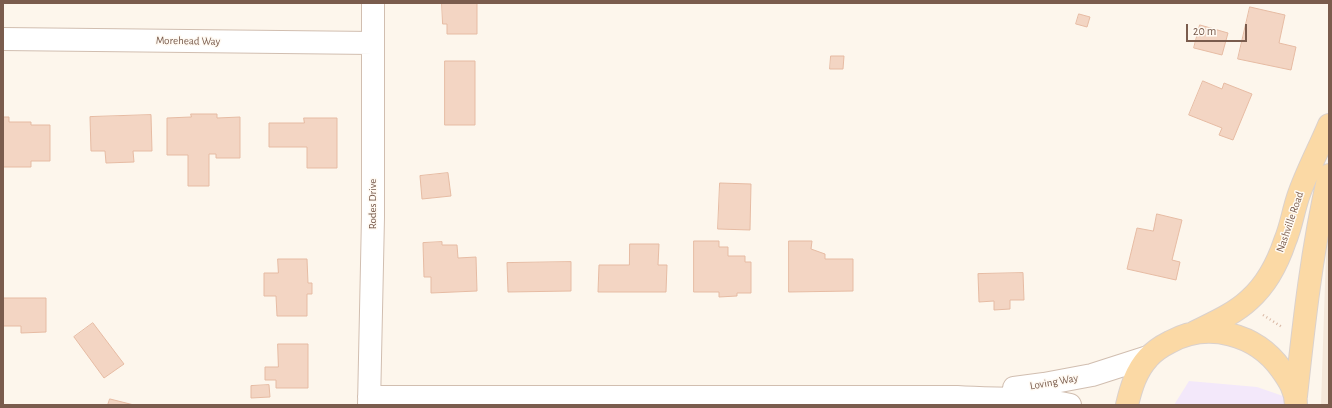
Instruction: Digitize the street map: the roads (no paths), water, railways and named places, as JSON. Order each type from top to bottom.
[{"type":"main road","name":"Nashville Road","points":[[1148,357],[1176,339],[1226,316],[1249,301],[1262,286],[1275,265],[1286,241],[1298,197],[1329,125]]},
{"type":"main road","points":[[1296,403],[1313,256],[1318,224],[1329,175]]},
{"type":"main road","points":[[1194,332],[1220,332],[1241,337],[1260,348],[1276,362],[1288,379],[1296,403]]},
{"type":"main road","points":[[1127,405],[1130,389],[1137,374],[1148,357]]},
{"type":"street","name":"Rodes Drive","points":[[369,401],[373,217],[373,3]]},
{"type":"street","name":"Morehead Way","points":[[3,39],[373,44]]},
{"type":"street","name":"Loving Way","points":[[958,397],[1092,375],[1148,357]]},
{"type":"street","name":"Loving Way","points":[[369,401],[958,397],[985,399],[1030,399],[1054,401],[1070,405]]}]
